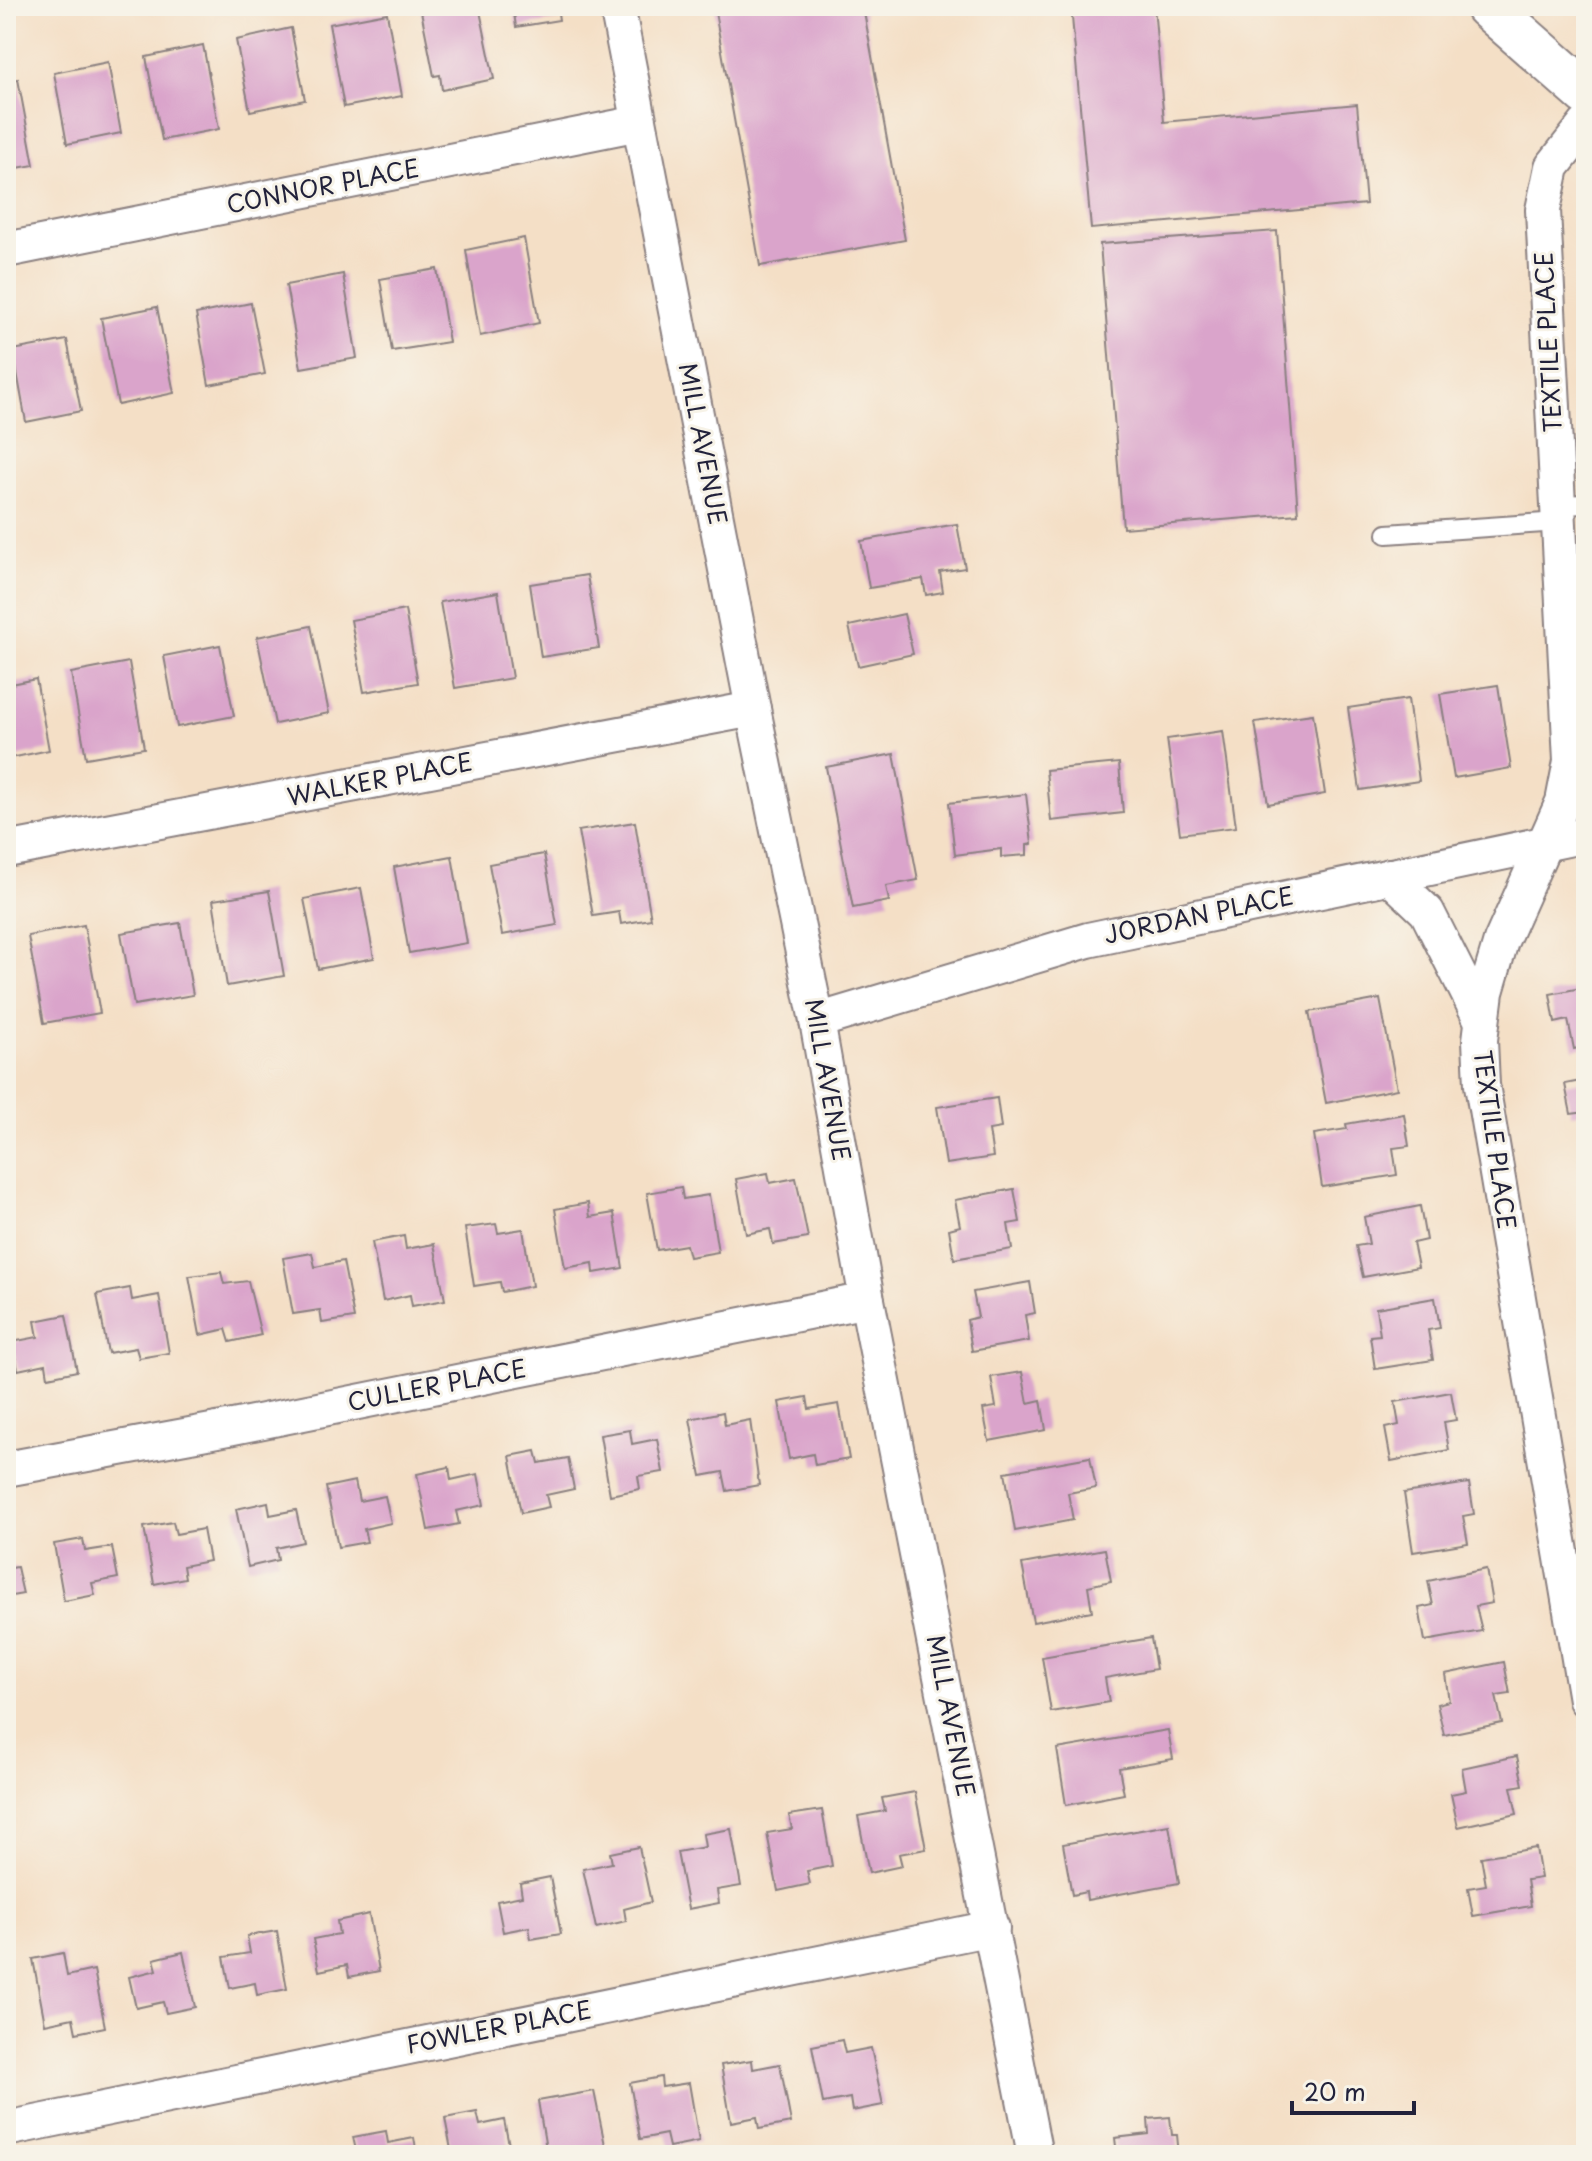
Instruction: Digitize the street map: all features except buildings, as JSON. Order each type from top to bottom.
[{"type":"main road","points":[[1487,6],[1586,93]]},
{"type":"street","name":"MILL AVENUE","points":[[617,6],[753,709],[817,1021],[867,1300],[1035,2155]]},
{"type":"street","name":"CONNOR PLACE","points":[[6,250],[639,123]]},
{"type":"street","name":"TEXTILE PLACE","points":[[1586,124],[1552,167],[1543,210],[1568,510],[1571,761],[1563,802],[1501,941],[1486,992],[1480,1040],[1482,1085],[1586,1700]]},
{"type":"street","name":"WALKER PLACE","points":[[6,850],[753,709]]},
{"type":"street","name":"JORDAN PLACE","points":[[817,1021],[1088,940],[1586,835]]},
{"type":"street","points":[[1389,876],[1427,912],[1482,1021]]},
{"type":"street","name":"CULLER PLACE","points":[[6,1469],[244,1425],[867,1300]]},
{"type":"street","name":"FOWLER PLACE","points":[[6,2129],[992,1928]]},
{"type":"lane","points":[[1387,534],[1568,510]]}]
